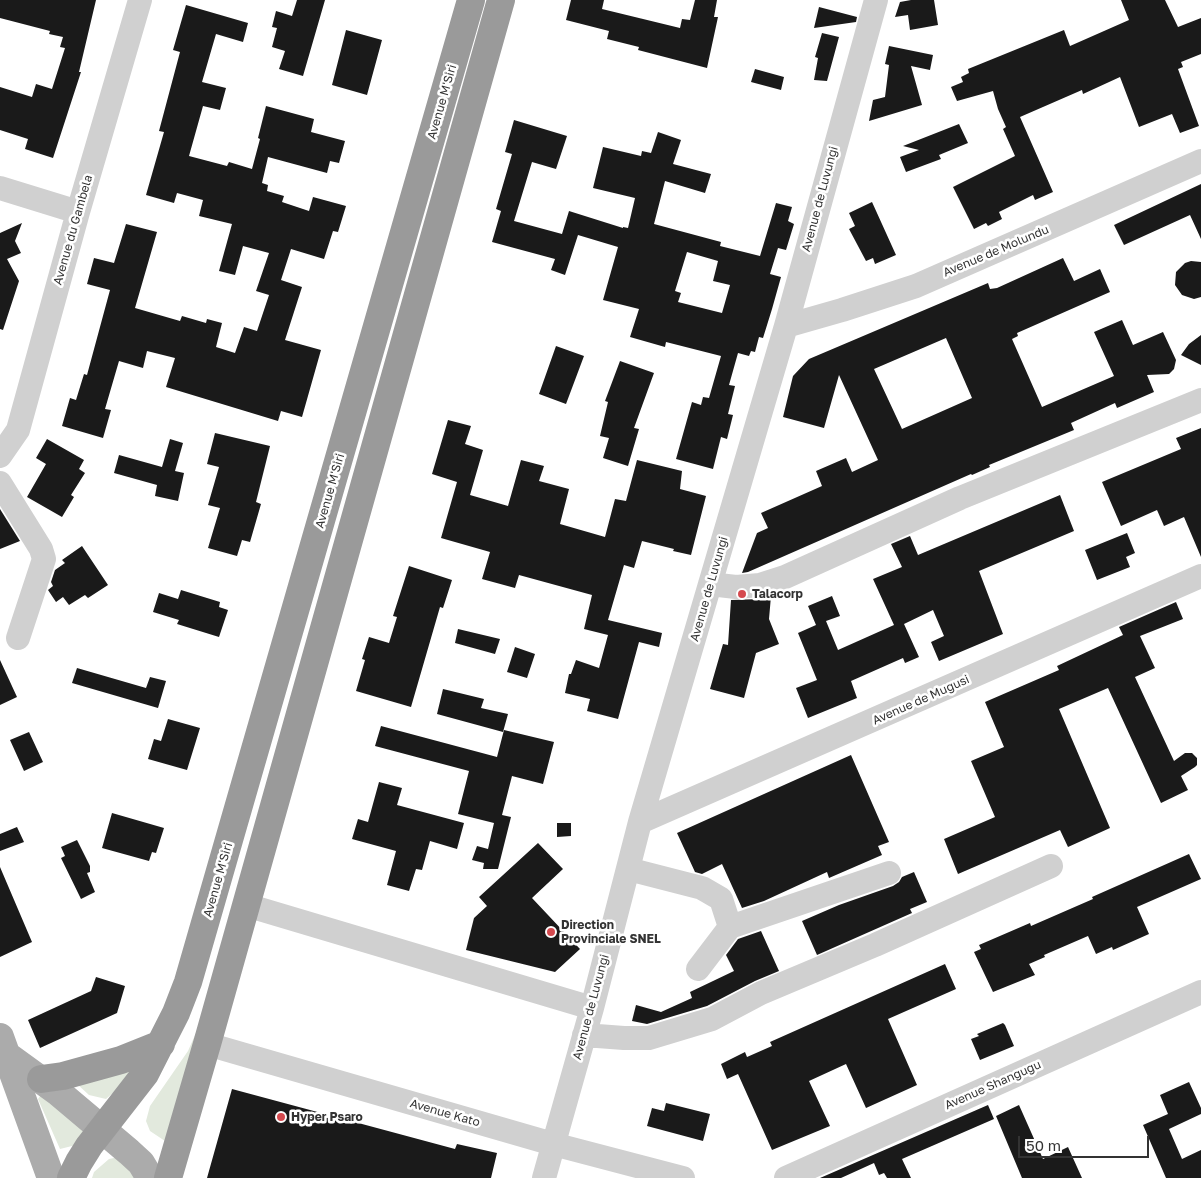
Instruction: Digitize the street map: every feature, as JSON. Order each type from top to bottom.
[{"type":"highway","name":"Avenue M'Siri","points":[[71,1178],[84,1154],[145,1074],[176,1013],[188,982],[471,0]]},
{"type":"highway","points":[[168,1178],[501,0]]},
{"type":"highway","points":[[41,1079],[63,1076],[121,1060],[161,1044]]},
{"type":"main road","points":[[4,1046],[141,1163],[150,1178]]},
{"type":"main road","points":[[4,1046],[51,1178]]},
{"type":"street","name":"Avenue du Gambela","points":[[0,456],[18,430],[78,212],[140,0]]},
{"type":"street","name":"Avenue de Luvungi","points":[[544,1178],[592,1008],[640,822],[786,326],[876,0]]},
{"type":"street","name":"Avenue de Molundu","points":[[786,326],[916,286],[1201,162]]},
{"type":"street","points":[[0,188],[78,212]]},
{"type":"street","points":[[710,584],[736,587],[760,585],[785,578],[960,498],[1201,400]]},
{"type":"street","points":[[0,483],[41,549],[44,560],[18,638]]},
{"type":"street","name":"Avenue de Mugusi","points":[[640,822],[1201,576]]},
{"type":"street","points":[[584,1035],[650,1038],[712,1018],[761,993],[875,945],[1051,866]]},
{"type":"street","points":[[628,869],[708,891],[721,899],[730,927]]},
{"type":"street","points":[[698,969],[730,927],[889,873]]},
{"type":"street","points":[[246,905],[592,1008]]},
{"type":"street","name":"Avenue Shangugu","points":[[786,1178],[1201,992]]},
{"type":"street","name":"Avenue Kato","points":[[207,1044],[553,1144],[683,1178]]},
{"type":"shaded area","points":[[210,1001],[165,1141],[150,1131],[146,1121],[150,1106],[188,1051]]},
{"type":"shaded area","points":[[132,1065],[125,1082],[106,1099],[89,1095],[77,1084]]},
{"type":"shaded area","points":[[43,1092],[85,1129],[76,1145],[60,1149],[38,1099]]},
{"type":"shaded area","points":[[119,1157],[146,1178],[92,1178],[94,1172],[109,1159]]},
{"type":"building","points":[[0,0],[96,0],[79,72],[81,72],[53,158],[25,149],[28,139],[0,130],[0,87],[32,97],[36,84],[52,89],[65,48],[60,47],[63,37],[49,34],[50,31],[0,18]]},
{"type":"building","points":[[297,0],[325,0],[303,76],[279,69],[285,51],[272,47],[277,28],[272,27],[276,11],[292,16]]},
{"type":"building","points":[[571,0],[604,0],[602,9],[680,28],[682,19],[690,20],[695,0],[717,0],[714,17],[718,17],[707,68],[638,50],[639,47],[607,39],[609,31],[566,20]]},
{"type":"building","points":[[934,0],[938,25],[910,30],[908,15],[895,17],[900,2]]},
{"type":"building","points":[[1121,0],[1165,0],[1178,27],[1201,18],[1201,54],[1181,62],[1183,67],[1178,69],[1199,126],[1180,133],[1172,114],[1139,127],[1120,77],[1083,94],[1082,90],[1020,117],[1053,192],[1035,200],[1033,195],[999,212],[1002,219],[988,226],[986,223],[974,229],[953,187],[1015,156],[1003,129],[1006,127],[993,91],[957,101],[951,87],[963,82],[961,77],[969,73],[968,69],[1064,30],[1070,46],[1129,20]]},
{"type":"building","points":[[186,5],[248,23],[243,42],[216,34],[202,82],[226,88],[220,110],[203,106],[189,156],[227,166],[229,162],[252,169],[266,106],[314,119],[311,132],[345,141],[339,163],[330,161],[327,173],[268,157],[262,183],[268,185],[267,191],[284,196],[282,202],[309,211],[313,197],[346,206],[338,232],[333,231],[324,259],[291,249],[281,280],[302,287],[285,340],[321,350],[302,417],[281,411],[278,421],[166,387],[175,358],[147,351],[143,368],[119,361],[105,409],[111,410],[103,438],[62,426],[70,398],[76,400],[84,374],[87,375],[110,290],[87,284],[94,258],[114,263],[126,224],[157,232],[135,308],[180,321],[182,316],[206,323],[207,319],[222,323],[216,347],[235,353],[244,327],[257,331],[269,295],[256,291],[269,253],[243,246],[235,275],[219,271],[232,224],[199,216],[203,200],[177,193],[174,203],[146,195],[164,132],[159,131],[180,52],[173,50]]},
{"type":"building","points":[[819,7],[857,17],[856,22],[814,28]]},
{"type":"building","points":[[346,30],[382,40],[367,95],[332,85]]},
{"type":"building","points":[[822,33],[839,37],[827,81],[814,80],[818,58],[815,57]]},
{"type":"building","points":[[889,46],[933,55],[930,70],[911,66],[922,105],[869,121],[873,100],[885,97],[889,65],[885,64]]},
{"type":"building","points":[[755,69],[784,77],[781,90],[751,82]]},
{"type":"building","points":[[514,120],[567,136],[556,169],[532,162],[514,221],[562,234],[569,211],[628,228],[635,198],[593,188],[603,147],[641,156],[642,151],[651,153],[658,132],[681,140],[673,164],[711,174],[705,193],[665,181],[654,224],[721,242],[720,246],[760,256],[776,203],[792,207],[788,221],[794,224],[786,250],[778,248],[770,274],[781,277],[772,309],[763,338],[759,337],[755,352],[751,351],[749,356],[738,353],[729,385],[735,386],[728,414],[733,415],[727,439],[721,437],[713,469],[676,459],[692,402],[701,405],[703,397],[709,398],[721,356],[666,342],[665,347],[630,337],[639,309],[603,300],[618,247],[578,235],[565,275],[551,270],[555,259],[492,242],[501,211],[496,209],[512,154],[505,152]],"holes":[[[687,252],[718,261],[713,281],[730,285],[722,313],[678,302],[681,293],[675,291]]]},
{"type":"building","points":[[959,124],[968,143],[939,155],[941,159],[906,172],[900,157],[919,150],[903,146]]},
{"type":"building","points":[[1201,184],[1201,239],[1190,215],[1124,245],[1114,225]]},
{"type":"building","points":[[872,202],[896,255],[875,264],[873,258],[866,261],[849,229],[855,226],[849,213]]},
{"type":"building","points":[[22,223],[15,241],[21,253],[7,259],[19,281],[3,330],[0,329],[0,233]]},
{"type":"building","points":[[1063,258],[1074,281],[1100,269],[1110,292],[1017,333],[1018,336],[1012,339],[1042,407],[1114,376],[1094,332],[1122,320],[1133,345],[1163,332],[1176,360],[1174,369],[1169,374],[1147,375],[1154,392],[1117,408],[1115,403],[1071,423],[1074,430],[742,573],[757,533],[768,528],[761,513],[822,486],[816,471],[846,458],[852,472],[878,460],[839,375],[824,428],[783,417],[793,376],[809,359],[988,283],[990,289],[997,288]],"holes":[[[946,338],[972,398],[902,429],[874,369]]]},
{"type":"building","points":[[1191,261],[1201,262],[1201,297],[1194,299],[1182,295],[1175,285],[1176,272],[1185,263]]},
{"type":"building","points":[[1201,335],[1201,365],[1181,355],[1189,344]]},
{"type":"building","points":[[556,346],[584,356],[566,404],[539,394]]},
{"type":"building","points":[[620,361],[654,373],[634,428],[639,429],[628,466],[603,458],[609,438],[600,436],[608,402],[605,401]]},
{"type":"building","points":[[448,420],[471,426],[465,444],[483,450],[470,495],[508,506],[521,460],[544,466],[539,481],[569,489],[560,524],[605,537],[615,499],[626,501],[637,460],[682,471],[680,489],[706,496],[691,555],[642,541],[634,568],[624,565],[608,620],[662,633],[659,647],[639,642],[618,719],[587,711],[590,699],[565,693],[569,674],[571,674],[576,660],[599,668],[608,635],[584,629],[592,595],[519,575],[515,588],[482,579],[490,552],[441,538],[457,482],[432,474]]},
{"type":"building","points":[[1201,428],[1201,557],[1184,517],[1164,526],[1157,510],[1121,526],[1102,482],[1181,449],[1176,438]]},
{"type":"building","points":[[215,433],[270,446],[256,502],[261,504],[250,542],[242,540],[237,556],[208,548],[220,508],[208,505],[219,467],[207,464]]},
{"type":"building","points":[[47,439],[84,460],[79,469],[85,473],[71,495],[74,497],[62,517],[27,497],[46,464],[36,458]]},
{"type":"building","points":[[170,439],[183,443],[175,471],[184,473],[178,501],[155,496],[157,485],[114,473],[119,455],[162,467]]},
{"type":"building","points":[[1060,495],[1074,531],[979,571],[1003,634],[939,661],[931,642],[944,636],[933,610],[904,624],[919,657],[905,663],[903,658],[851,681],[857,698],[808,718],[796,688],[817,680],[798,633],[816,625],[808,606],[832,596],[840,616],[826,621],[838,650],[894,625],[873,579],[902,567],[891,544],[910,536],[918,555]]},
{"type":"building","points":[[0,509],[20,541],[0,549]]},
{"type":"building","points":[[1127,533],[1135,553],[1126,557],[1130,567],[1097,580],[1085,550]]},
{"type":"building","points":[[82,546],[108,585],[88,598],[85,595],[69,605],[63,597],[56,602],[48,590],[53,586],[51,582],[55,570],[65,563],[62,560]]},
{"type":"building","points":[[409,566],[452,580],[443,608],[440,607],[411,707],[356,691],[365,660],[362,659],[369,637],[389,643],[397,617],[393,616]]},
{"type":"building","points":[[181,590],[220,602],[219,607],[228,610],[219,637],[177,624],[179,620],[153,612],[159,593],[178,599]]},
{"type":"building","points":[[771,596],[769,619],[779,644],[756,653],[744,698],[710,689],[723,644],[728,645],[731,600],[761,599]]},
{"type":"building","points":[[1176,602],[1183,619],[1140,636],[1155,668],[1135,677],[1174,761],[1185,753],[1192,753],[1197,758],[1197,765],[1181,776],[1188,790],[1161,803],[1108,688],[1059,709],[1110,828],[1068,847],[1060,830],[958,874],[944,839],[995,817],[971,761],[1004,747],[985,702],[1059,670],[1057,666],[1123,635],[1119,627]]},
{"type":"building","points":[[458,629],[500,639],[495,654],[455,643]]},
{"type":"building","points":[[515,647],[535,654],[527,678],[507,672]]},
{"type":"building","points":[[0,660],[17,697],[0,705]]},
{"type":"building","points":[[77,668],[146,688],[150,677],[166,681],[158,708],[72,683]]},
{"type":"building","points":[[443,689],[484,699],[481,708],[508,714],[503,732],[437,714]]},
{"type":"building","points":[[168,719],[200,728],[187,770],[148,759],[154,739],[161,741]]},
{"type":"building","points":[[381,726],[497,757],[504,730],[554,742],[543,784],[512,776],[502,815],[511,817],[498,869],[483,869],[484,863],[472,860],[477,846],[488,849],[494,823],[458,814],[469,771],[375,746]]},
{"type":"building","points":[[29,732],[43,762],[24,771],[10,740]]},
{"type":"building","points":[[851,755],[889,842],[878,846],[882,855],[829,878],[827,872],[764,901],[742,908],[722,864],[702,874],[695,872],[677,833]]},
{"type":"building","points":[[379,782],[402,788],[397,805],[464,823],[457,849],[430,841],[422,870],[416,869],[409,891],[387,885],[396,851],[352,839],[358,819],[368,822]]},
{"type":"building","points":[[112,813],[164,828],[156,853],[152,852],[149,861],[102,848]]},
{"type":"building","points":[[557,823],[571,823],[571,836],[557,837]]},
{"type":"building","points":[[17,827],[24,842],[0,851],[0,834]]},
{"type":"building","points":[[77,840],[90,866],[90,872],[87,873],[95,892],[81,899],[61,858],[65,856],[61,847]]},
{"type":"building","points":[[538,843],[563,869],[532,898],[580,949],[555,972],[466,950],[474,918],[487,906],[479,897]]},
{"type":"building","points":[[1189,854],[1201,879],[1137,907],[1149,934],[1113,950],[1112,947],[1096,954],[1088,936],[1044,955],[1045,957],[1029,964],[1035,975],[993,992],[974,952],[981,949],[979,945],[1030,923],[1031,926]]},
{"type":"building","points":[[0,867],[32,942],[0,957]]},
{"type":"building","points":[[914,872],[927,902],[910,909],[912,913],[817,955],[802,921],[839,905],[893,886],[902,877]]},
{"type":"building","points":[[761,931],[779,971],[707,1006],[647,1024],[632,1021],[636,1005],[661,1012],[692,998],[690,992],[734,971],[726,955],[738,939]]},
{"type":"building","points":[[945,964],[956,989],[888,1019],[917,1085],[866,1108],[846,1064],[809,1081],[830,1126],[772,1150],[738,1074],[727,1079],[721,1064],[745,1052],[747,1057],[772,1046],[770,1042]]},
{"type":"building","points":[[96,977],[125,986],[117,1013],[40,1048],[28,1020],[91,991]]},
{"type":"building","points":[[1003,1023],[1014,1046],[980,1060],[971,1039],[979,1036],[977,1034]]},
{"type":"building","points":[[1189,1082],[1201,1108],[1201,1114],[1169,1129],[1182,1159],[1201,1150],[1201,1178],[1166,1178],[1143,1125],[1168,1114],[1160,1095]]},
{"type":"building","name":"Hyper Psaro","points":[[232,1089],[455,1149],[457,1144],[497,1153],[491,1178],[207,1178]]},
{"type":"building","points":[[666,1103],[710,1114],[703,1141],[647,1126],[652,1108],[664,1111]]},
{"type":"building","points":[[988,1105],[994,1119],[902,1159],[911,1178],[887,1178],[884,1173],[879,1175],[874,1163],[841,1178],[820,1178]]},
{"type":"building","points":[[1019,1105],[1043,1159],[1068,1147],[1082,1178],[1022,1178],[996,1116]]},
{"type":"place","name":"Talacorp","points":[[742,594]]},
{"type":"place","name":"Direction Provinciale SNEL","points":[[551,932]]},
{"type":"place","name":"Hyper Psaro","points":[[281,1117]]}]
